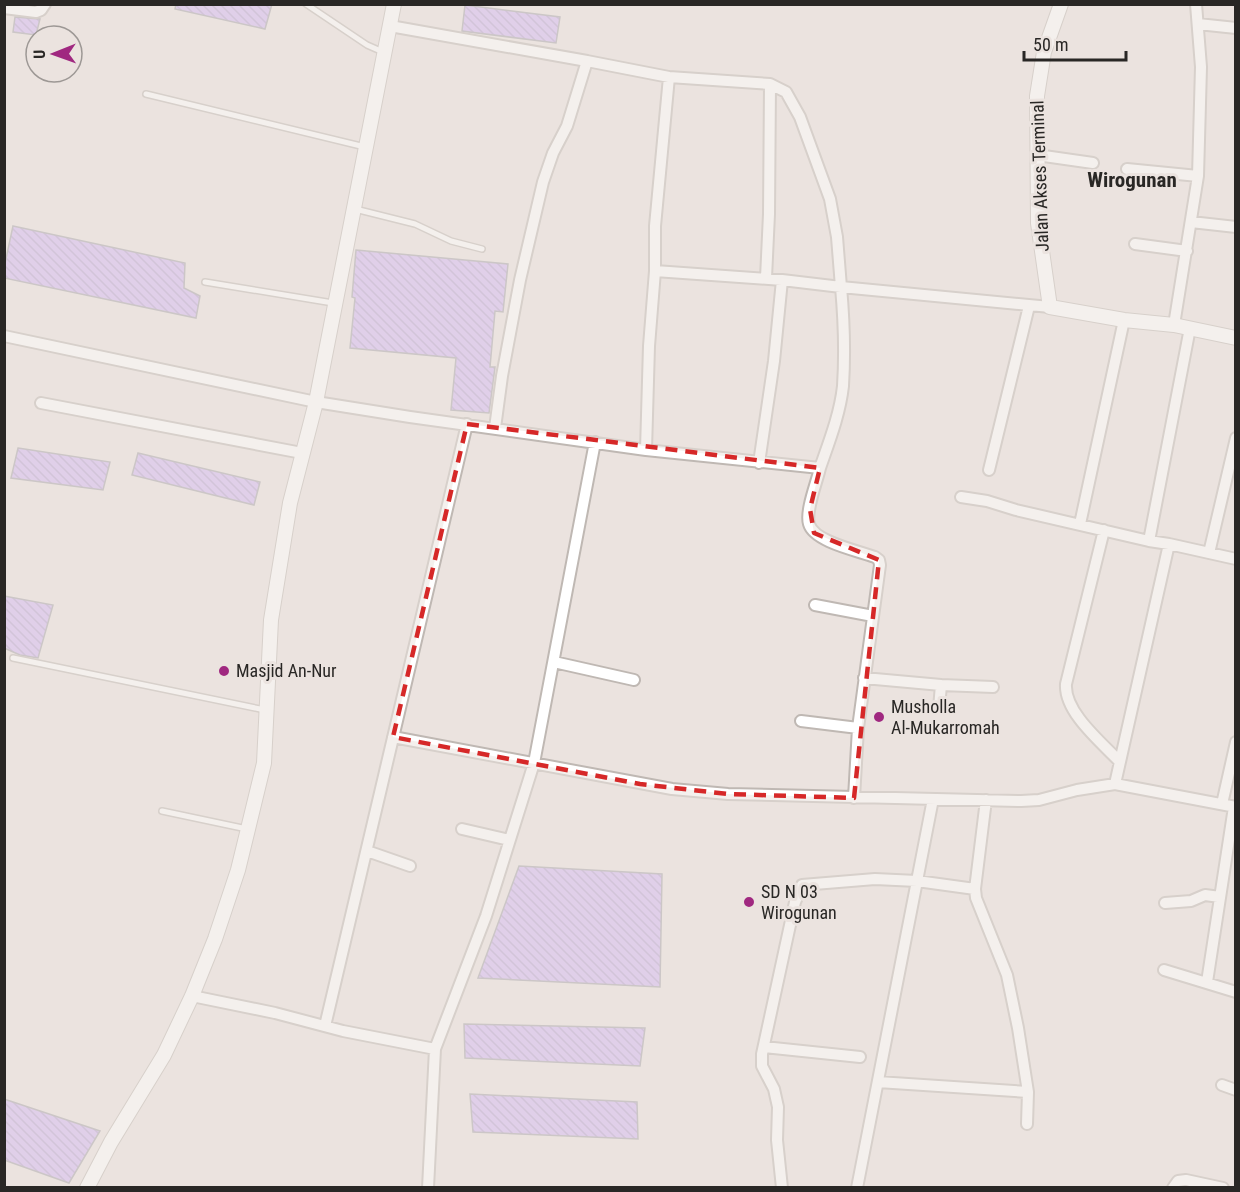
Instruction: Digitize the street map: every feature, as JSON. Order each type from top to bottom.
[{"type":"street","points":[[4,8],[36,12],[41,10],[45,4]]},
{"type":"street","points":[[87,1188],[111,1142],[164,1055],[192,996],[215,939],[238,870],[264,763],[272,620],[290,503],[316,402],[394,4]]},
{"type":"street","name":"Jalan Akses Terminal","points":[[1050,307],[1038,223],[1038,96],[1044,52],[1061,4]]},
{"type":"street","points":[[1174,325],[1198,176],[1201,67],[1196,4]]},
{"type":"street","points":[[1198,24],[1236,28]]},
{"type":"street","points":[[390,26],[669,77],[770,84],[786,92],[800,117],[830,199],[846,288],[843,311],[843,388],[820,468],[808,523],[814,533],[823,539],[879,560],[858,728],[854,798]]},
{"type":"street","points":[[495,428],[520,280],[543,183],[553,153],[567,126],[587,61]]},
{"type":"street","points":[[646,450],[649,346],[655,271],[655,226],[669,77]]},
{"type":"street","points":[[766,278],[770,204],[770,84]]},
{"type":"street","points":[[1037,155],[1093,163]]},
{"type":"street","points":[[1127,169],[1198,176]]},
{"type":"street","points":[[1191,222],[1236,226]]},
{"type":"street","points":[[1135,244],[1186,251]]},
{"type":"street","points":[[655,271],[766,278],[846,288],[1050,307],[1124,320],[1174,325],[1236,338]]},
{"type":"street","points":[[759,463],[774,361],[782,280]]},
{"type":"street","points":[[989,470],[1029,306]]},
{"type":"street","points":[[1080,524],[1124,320]]},
{"type":"street","points":[[1149,541],[1190,328]]},
{"type":"street","points":[[4,336],[316,402],[646,450],[820,468]]},
{"type":"street","points":[[41,402],[302,453]]},
{"type":"street","points":[[325,1026],[467,424]]},
{"type":"street","points":[[1209,553],[1236,438]]},
{"type":"street","points":[[428,1188],[435,1049],[486,916],[534,763],[595,442]]},
{"type":"street","points":[[961,497],[987,501],[1149,541],[1236,559]]},
{"type":"street","points":[[1104,530],[1065,696],[1073,710],[1120,762]]},
{"type":"street","points":[[1115,784],[1170,544]]},
{"type":"street","points":[[815,604],[873,616]]},
{"type":"street","points":[[554,662],[634,680]]},
{"type":"street","points":[[864,678],[993,687]]},
{"type":"street","points":[[939,708],[941,685]]},
{"type":"street","points":[[801,721],[858,728]]},
{"type":"street","points":[[393,737],[672,789],[728,794],[1039,800],[1077,790],[1115,784],[1235,807],[1208,982]]},
{"type":"street","points":[[1222,804],[1236,742]]},
{"type":"street","points":[[857,1188],[933,799]]},
{"type":"street","points":[[986,800],[975,889],[980,912],[1007,975],[1028,1092],[1027,1124]]},
{"type":"street","points":[[462,830],[509,840]]},
{"type":"street","points":[[367,851],[410,867]]},
{"type":"street","points":[[782,1188],[777,1140],[778,1107],[774,1089],[762,1066],[795,902],[802,885],[875,879],[917,881],[975,889]]},
{"type":"street","points":[[1165,903],[1191,901],[1204,896],[1220,897]]},
{"type":"street","points":[[1164,970],[1236,992]]},
{"type":"street","points":[[192,996],[435,1049]]},
{"type":"street","points":[[764,1047],[860,1057]]},
{"type":"street","points":[[878,1082],[1028,1092]]},
{"type":"street","points":[[1222,1085],[1236,1090]]},
{"type":"street","points":[[1173,1188],[1178,1181],[1186,1180],[1223,1188]]},
{"type":"lane","points":[[306,4],[367,45],[385,53]]},
{"type":"lane","points":[[146,94],[365,147]]},
{"type":"lane","points":[[353,209],[415,224],[451,241],[482,249]]},
{"type":"lane","points":[[205,282],[335,304]]},
{"type":"lane","points":[[13,658],[267,711]]},
{"type":"lane","points":[[162,811],[248,829]]},
{"type":"highlighted area","points":[[467,424],[820,468],[810,509],[814,533],[879,560],[854,798],[728,794],[640,784],[393,737]]},
{"type":"building","points":[[176,4],[272,4],[265,29],[175,9]]},
{"type":"building","points":[[465,5],[560,17],[556,43],[462,31]]},
{"type":"building","points":[[15,17],[40,19],[39,24],[24,24],[24,33],[13,32]]},
{"type":"building","points":[[13,226],[185,263],[184,288],[200,296],[196,318],[4,278]]},
{"type":"building","points":[[356,250],[508,264],[503,312],[495,311],[490,367],[495,367],[489,413],[451,410],[456,358],[350,348],[355,298],[352,297]]},
{"type":"building","points":[[18,448],[110,462],[103,490],[11,478]]},
{"type":"building","points":[[138,453],[260,482],[254,505],[132,475]]},
{"type":"building","points":[[4,596],[53,605],[38,658],[20,655],[4,648]]},
{"type":"building","points":[[519,866],[662,874],[660,987],[478,978]]},
{"type":"building","points":[[464,1024],[645,1028],[640,1066],[465,1058]]},
{"type":"building","points":[[470,1094],[637,1102],[638,1139],[473,1132]]},
{"type":"building","points":[[4,1099],[100,1131],[69,1183],[4,1160]]},
{"type":"place","name":"Masjid An-Nur","points":[[224,671]]},
{"type":"place","name":"Musholla Al-Mukarromah","points":[[879,717]]},
{"type":"place","name":"SD N 03 Wirogunan","points":[[749,902]]},
{"type":"district","name":"Wirogunan","points":[[1132,180]]}]
